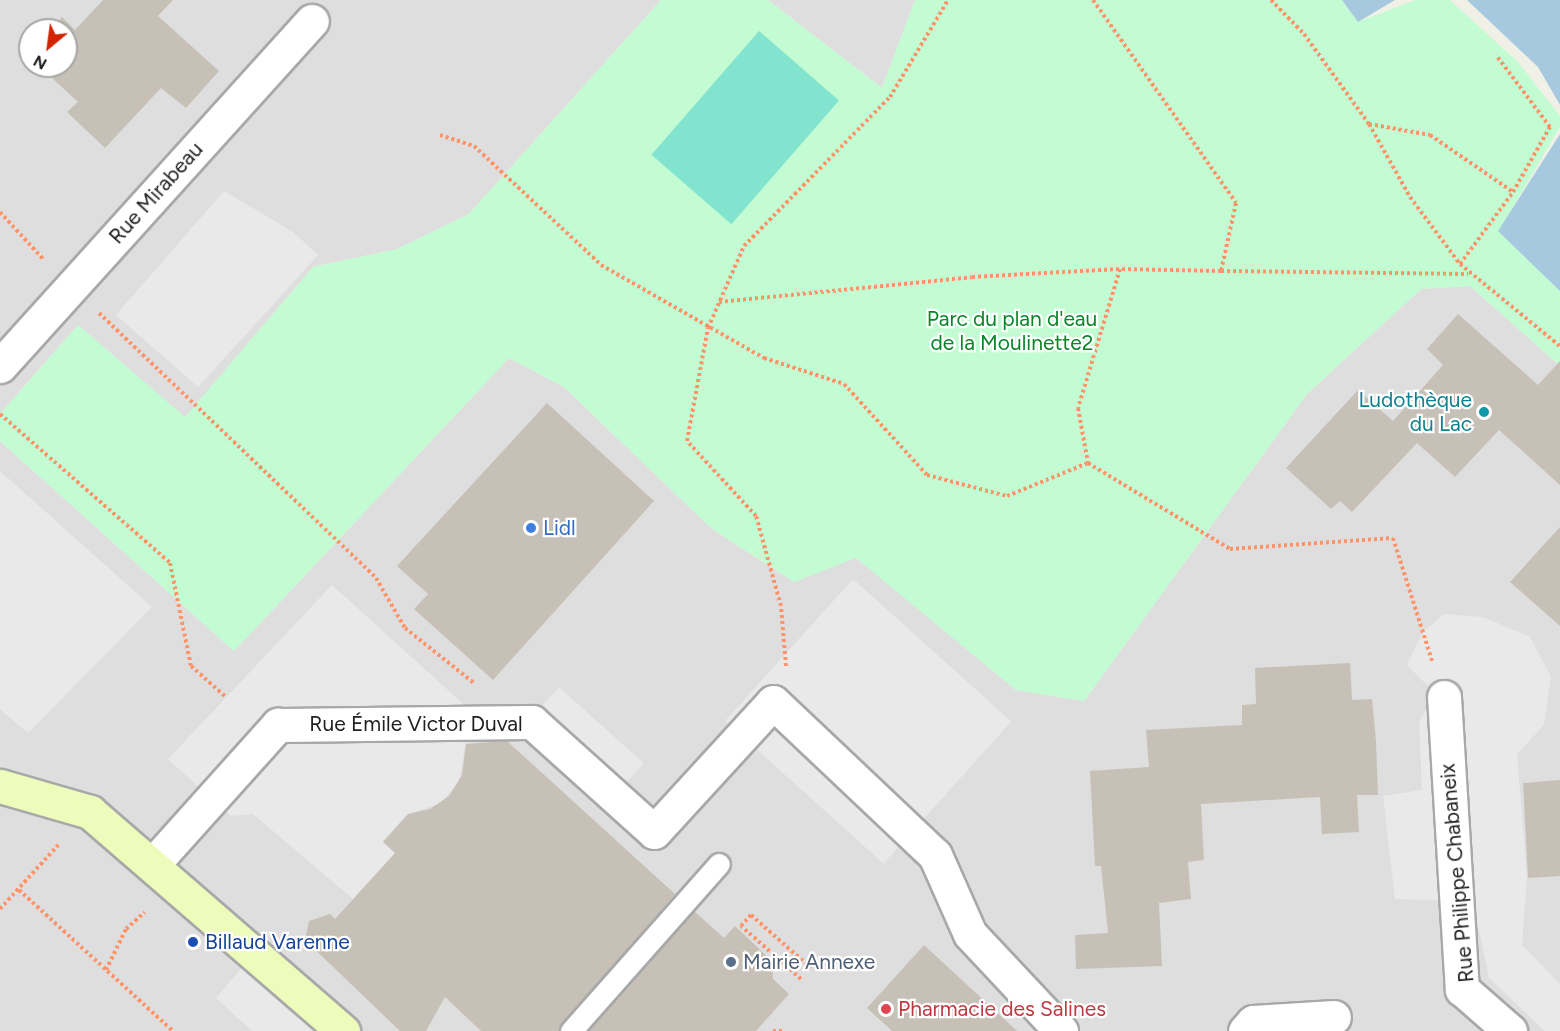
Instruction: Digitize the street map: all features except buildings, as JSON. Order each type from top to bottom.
[{"type":"street","name":"Rue Mirabeau","points":[[0,366],[312,21]]},
{"type":"street","name":"Rue Philippe Chabaneix","points":[[1444,697],[1462,988],[1510,1031]]},
{"type":"street","name":"Rue Émile Victor Duval","points":[[154,863],[278,725],[531,722],[654,832],[773,702],[935,855],[970,934],[1061,1031]]},
{"type":"street","points":[[0,786],[90,812],[154,863],[343,1031]]},
{"type":"street","points":[[1245,1031],[1253,1022],[1334,1017]]},
{"type":"lane","points":[[571,1031],[719,864]]},
{"type":"path","points":[[786,674],[780,606],[756,516],[687,441],[708,328],[744,246],[890,97],[948,0]]},
{"type":"path","points":[[1093,0],[1236,203],[1221,271]]},
{"type":"path","points":[[1271,0],[1304,34],[1369,124],[1410,197],[1460,264],[1469,274],[1560,345]]},
{"type":"path","points":[[1460,264],[1513,192],[1550,127],[1496,55]]},
{"type":"path","points":[[1369,124],[1430,135],[1513,192]]},
{"type":"path","points":[[440,135],[474,146],[601,266],[764,358],[844,384],[927,475],[1007,496],[1088,463]]},
{"type":"path","points":[[0,212],[71,287],[376,578],[405,628],[491,697],[503,723]]},
{"type":"path","points":[[719,302],[972,277],[1120,269],[1469,274]]},
{"type":"path","points":[[1120,269],[1078,408],[1088,463],[1230,549],[1393,538],[1444,697]]},
{"type":"path","points":[[0,414],[170,563],[191,666],[226,697]]},
{"type":"path","points":[[0,909],[63,840],[63,804]]},
{"type":"path","points":[[19,890],[172,1031]]},
{"type":"path","points":[[106,970],[126,929],[185,891]]},
{"type":"path","points":[[801,979],[756,942],[741,926],[752,915],[810,968]]},
{"type":"path","points":[[773,1031],[782,1031]]},
{"type":"shaded area","points":[[0,0],[661,0],[469,214],[397,249],[313,267],[185,418],[78,325],[0,414]]},
{"type":"shaded area","points":[[768,0],[915,0],[882,88]]},
{"type":"shaded area","points":[[1342,0],[1395,0],[1358,22]]},
{"type":"shaded area","points":[[1467,0],[1560,0],[1560,105],[1538,67]]},
{"type":"shaded area","points":[[759,31],[839,101],[731,224],[651,155]]},
{"type":"shaded area","points":[[1560,134],[1560,291],[1498,231]]},
{"type":"shaded area","points":[[224,191],[293,232],[318,255],[198,387],[116,315]]},
{"type":"shaded area","points":[[1470,286],[1560,366],[1560,1031],[0,1031],[0,441],[234,651],[509,358],[564,387],[711,528],[794,582],[856,557],[1016,690],[1084,701],[1307,394],[1421,289]]},
{"type":"shaded area","points":[[0,471],[152,607],[28,733],[0,709]]},
{"type":"shaded area","points":[[853,579],[1011,722],[883,863],[725,721]]},
{"type":"shaded area","points":[[332,585],[471,711],[459,782],[441,803],[408,814],[383,841],[395,853],[353,899],[253,814],[231,816],[168,759]]},
{"type":"shaded area","points":[[1444,614],[1483,617],[1530,637],[1551,677],[1544,725],[1517,754],[1527,878],[1522,945],[1560,984],[1560,1031],[1545,1031],[1489,978],[1474,907],[1457,901],[1395,899],[1383,796],[1422,790],[1419,722],[1435,693],[1407,665],[1423,632]]},
{"type":"shaded area","points":[[559,687],[644,763],[614,796],[530,720]]},
{"type":"shaded area","points":[[245,964],[343,1031],[252,1031],[216,998]]},
{"type":"green space","name":"Parc du plan d'eau de la Moulinette2","points":[[661,0],[768,0],[882,88],[915,0],[1342,0],[1358,22],[1415,0],[1450,0],[1518,62],[1560,116],[1560,127],[1499,231],[1560,291],[1560,366],[1470,286],[1421,289],[1307,394],[1084,701],[1016,690],[856,558],[794,582],[711,528],[564,387],[509,358],[234,651],[0,441],[0,414],[78,325],[185,417],[313,267],[397,249],[469,214]]},
{"type":"place","name":"Ludothèque du Lac","points":[[1484,412]]},
{"type":"place","name":"Lidl","points":[[531,528]]},
{"type":"place","name":"Billaud Varenne","points":[[193,942]]},
{"type":"place","name":"Mairie Annexe","points":[[731,962]]},
{"type":"place","name":"Pharmacie des Salines","points":[[886,1009]]}]
